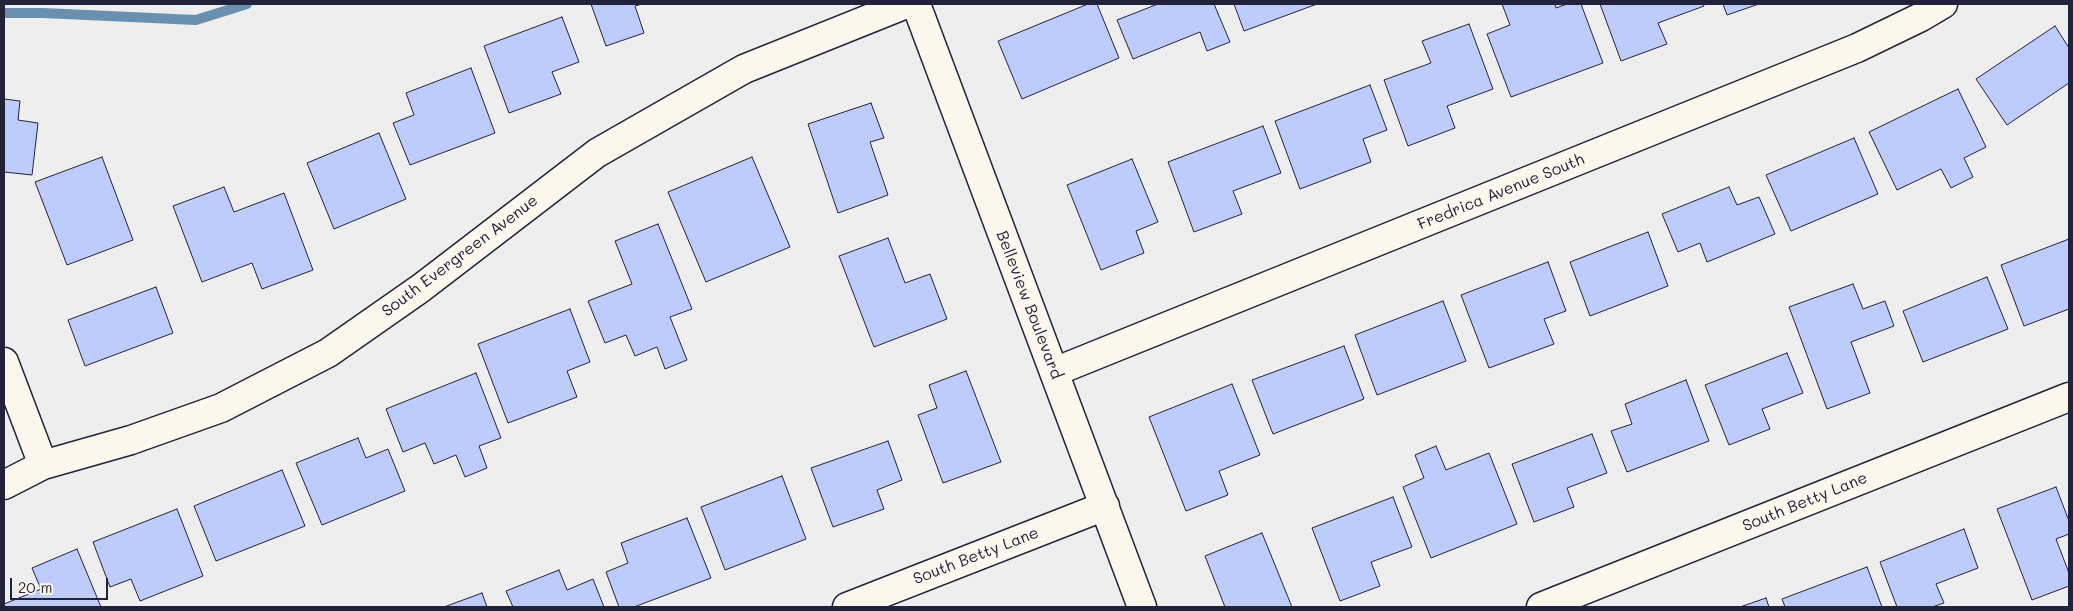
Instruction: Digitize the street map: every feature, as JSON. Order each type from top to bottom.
[{"type":"street","name":"South Evergreen Avenue","points":[[4,485],[42,465],[131,440],[221,408],[328,352],[421,288],[597,153],[744,69],[906,4]]},
{"type":"street","name":"Belleview Boulevard","points":[[916,4],[1142,607]]},
{"type":"street","name":"Fredrica Avenue South","points":[[1054,372],[1857,48],[1921,17],[1943,4]]},
{"type":"street","points":[[4,362],[42,465]]},
{"type":"street","name":"South Betty Lane","points":[[1541,607],[2069,397]]},
{"type":"street","name":"South Betty Lane","points":[[847,607],[1105,506]]},
{"type":"building","points":[[591,4],[642,4],[635,6],[644,33],[606,46]]},
{"type":"building","points":[[1088,4],[1097,4],[1119,58],[1022,99],[998,41]]},
{"type":"building","points":[[1158,4],[1214,4],[1230,42],[1207,51],[1200,32],[1133,59],[1117,20]]},
{"type":"building","points":[[1234,4],[1317,4],[1244,31]]},
{"type":"building","points":[[1502,4],[1555,4],[1556,8],[1567,4],[1581,4],[1603,63],[1511,97],[1487,34],[1510,25]]},
{"type":"building","points":[[1600,4],[1703,4],[1704,6],[1658,23],[1667,44],[1621,61]]},
{"type":"building","points":[[1723,4],[1759,4],[1727,15]]},
{"type":"building","points":[[562,17],[579,62],[552,72],[561,94],[509,113],[484,46]]},
{"type":"building","points":[[1469,24],[1493,89],[1447,106],[1455,128],[1408,146],[1384,80],[1431,63],[1422,41]]},
{"type":"building","points":[[2055,26],[2069,48],[2069,83],[2007,125],[1976,79]]},
{"type":"building","points":[[471,68],[495,133],[410,165],[393,123],[414,115],[406,93]]},
{"type":"building","points":[[1370,85],[1387,130],[1363,139],[1371,162],[1300,189],[1275,121]]},
{"type":"building","points":[[1958,89],[1986,147],[1964,158],[1973,177],[1951,188],[1941,169],[1897,190],[1869,132]]},
{"type":"building","points":[[4,99],[20,101],[18,120],[38,123],[32,175],[4,172]]},
{"type":"building","points":[[871,103],[884,138],[870,142],[888,195],[838,213],[808,124]]},
{"type":"building","points":[[1263,126],[1281,173],[1233,191],[1242,214],[1194,232],[1168,162]]},
{"type":"building","points":[[379,133],[406,199],[334,229],[307,163]]},
{"type":"building","points":[[1854,138],[1878,194],[1791,231],[1766,175]]},
{"type":"building","points":[[102,157],[133,240],[67,265],[35,182]]},
{"type":"building","points":[[752,157],[790,247],[706,282],[668,192]]},
{"type":"building","points":[[1132,159],[1158,222],[1136,231],[1144,253],[1101,270],[1067,185]]},
{"type":"building","points":[[224,187],[234,212],[284,193],[313,270],[262,289],[252,263],[202,282],[173,206]]},
{"type":"building","points":[[1729,187],[1737,205],[1759,197],[1775,234],[1707,262],[1700,243],[1678,252],[1662,214]]},
{"type":"building","points":[[658,224],[692,309],[670,317],[687,360],[665,369],[657,347],[635,356],[626,335],[605,343],[588,301],[632,284],[615,241]]},
{"type":"building","points":[[1648,232],[1668,286],[1590,316],[1570,262]]},
{"type":"building","points":[[888,238],[905,283],[930,274],[947,319],[874,347],[839,256]]},
{"type":"building","points":[[2069,239],[2069,309],[2024,326],[2001,265]]},
{"type":"building","points":[[1548,262],[1566,311],[1544,319],[1554,344],[1489,368],[1461,295]]},
{"type":"building","points":[[1987,277],[2008,329],[1923,362],[1903,311]]},
{"type":"building","points":[[1853,284],[1863,309],[1885,301],[1894,326],[1851,342],[1870,393],[1827,409],[1789,307]]},
{"type":"building","points":[[156,287],[173,333],[85,366],[68,320]]},
{"type":"building","points":[[1443,301],[1466,361],[1377,395],[1355,335]]},
{"type":"building","points":[[570,309],[590,362],[567,371],[577,397],[508,423],[478,344]]},
{"type":"building","points":[[1344,346],[1364,399],[1273,434],[1252,380]]},
{"type":"building","points":[[1787,353],[1803,393],[1762,409],[1770,429],[1729,445],[1705,385]]},
{"type":"building","points":[[966,371],[1001,462],[943,483],[918,415],[937,408],[929,385]]},
{"type":"building","points":[[476,373],[501,438],[479,446],[487,468],[465,477],[456,455],[434,464],[425,443],[403,452],[386,409]]},
{"type":"building","points":[[1686,380],[1709,441],[1627,472],[1611,431],[1632,424],[1625,404]]},
{"type":"building","points":[[1232,384],[1260,455],[1219,471],[1228,495],[1186,511],[1149,417]]},
{"type":"building","points":[[1592,434],[1607,473],[1567,488],[1574,507],[1534,522],[1512,464]]},
{"type":"building","points":[[358,438],[366,458],[388,449],[405,491],[322,525],[296,463]]},
{"type":"building","points":[[888,441],[902,480],[877,490],[884,509],[833,527],[811,468]]},
{"type":"building","points":[[1436,446],[1446,470],[1489,453],[1517,524],[1431,558],[1403,487],[1424,478],[1415,455]]},
{"type":"building","points":[[282,470],[305,526],[216,561],[194,506]]},
{"type":"building","points":[[782,476],[806,539],[725,570],[701,507]]},
{"type":"building","points":[[2056,487],[2069,521],[2069,534],[2056,539],[2069,573],[2069,586],[2032,600],[1997,509]]},
{"type":"building","points":[[1393,497],[1412,547],[1371,562],[1380,586],[1340,601],[1312,528]]},
{"type":"building","points":[[177,509],[203,576],[140,601],[131,579],[110,587],[93,542]]},
{"type":"building","points":[[687,518],[711,578],[634,607],[619,607],[606,572],[628,563],[621,543]]},
{"type":"building","points":[[1964,529],[1978,568],[1936,584],[1944,603],[1932,607],[1897,607],[1880,562]]},
{"type":"building","points":[[1262,533],[1292,607],[1225,607],[1205,556]]},
{"type":"building","points":[[77,549],[101,607],[4,607],[4,604],[41,589],[32,568]]},
{"type":"building","points":[[1867,567],[1882,607],[1785,607],[1782,599]]},
{"type":"building","points":[[559,570],[567,590],[593,579],[604,607],[513,607],[506,591]]},
{"type":"building","points":[[482,593],[487,607],[444,607]]},
{"type":"building","points":[[1766,598],[1769,607],[1740,607]]},
{"type":"waterway","points":[[4,13],[196,20],[247,4]]}]
